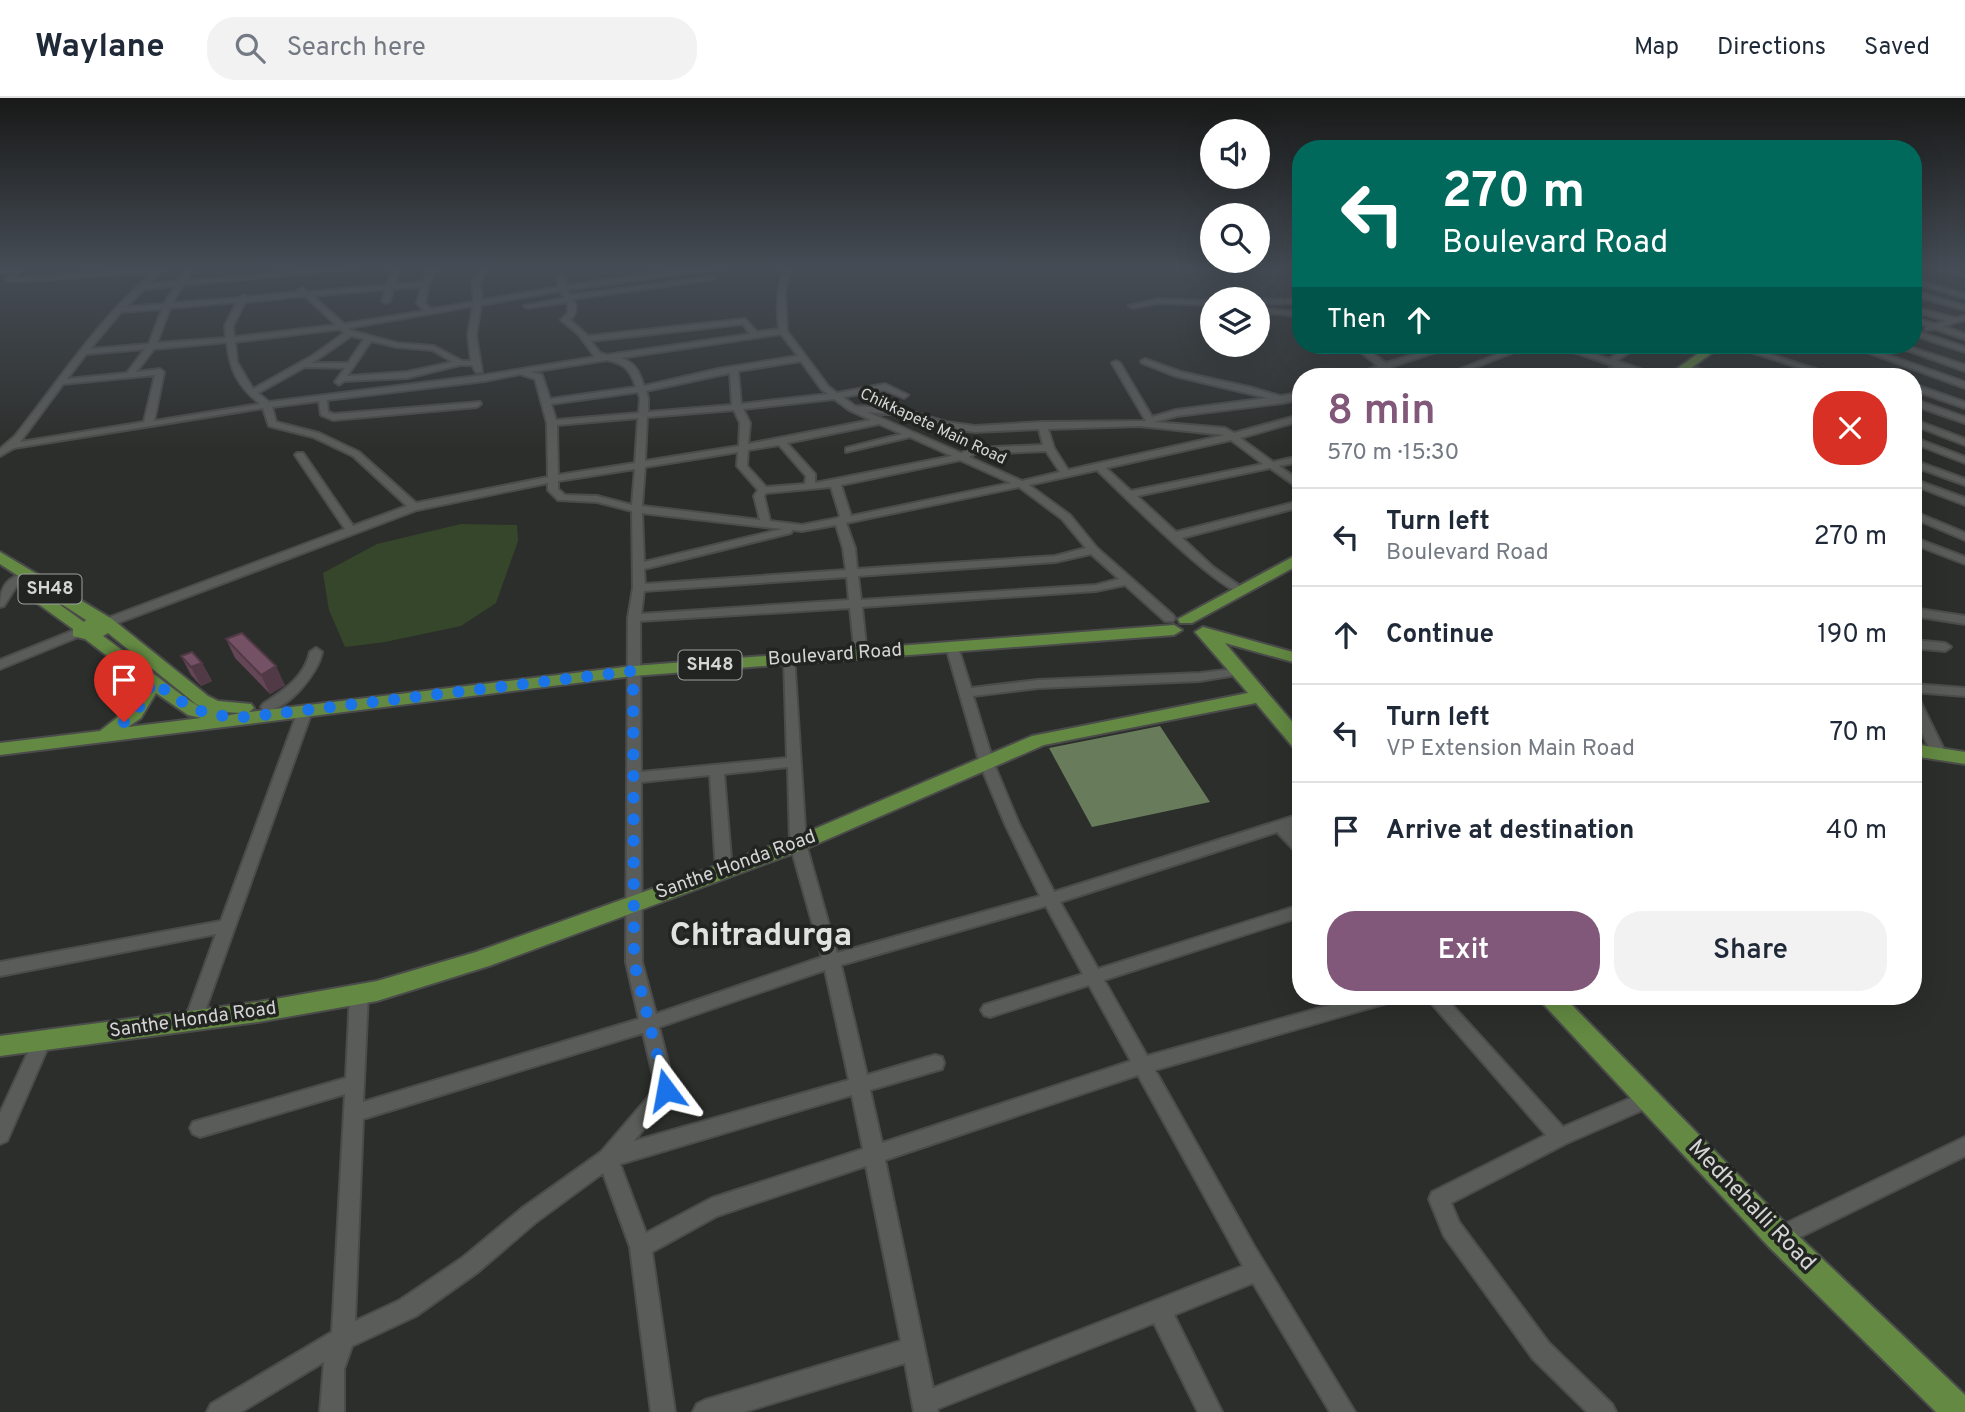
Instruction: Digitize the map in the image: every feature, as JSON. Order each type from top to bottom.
[{"type":"main road","points":[[1684,367],[1704,354]]},
{"type":"main road","name":"SH48","points":[[0,557],[13,583]]},
{"type":"main road","name":"SH48","points":[[1176,624],[1292,565]]},
{"type":"main road","name":"SH48","points":[[0,570],[13,583],[94,628],[202,700],[214,706],[254,712]]},
{"type":"main road","points":[[1176,624],[1292,657]]},
{"type":"main road","name":"Boulevard Road","points":[[254,712],[633,667],[860,646],[1176,624]]},
{"type":"main road","name":"Boulevard Road","points":[[254,712],[305,711],[633,667],[952,647],[1176,624]]},
{"type":"main road","name":"SH48","points":[[94,628],[153,681],[194,711],[206,715],[254,712]]},
{"type":"main road","points":[[1207,633],[1292,734]]},
{"type":"main road","points":[[107,734],[140,706],[153,681]]},
{"type":"main road","name":"Santhe Honda Road","points":[[0,1046],[359,994],[481,960],[797,844],[1039,740],[1258,697]]},
{"type":"main road","points":[[0,749],[254,712]]},
{"type":"main road","points":[[1922,751],[1965,758]]},
{"type":"main road","name":"Medhehalli Road","points":[[1557,1005],[1779,1237],[1959,1412]]},
{"type":"street","points":[[0,453],[16,444],[61,382],[105,329]]},
{"type":"street","points":[[130,374],[152,346],[158,329]]},
{"type":"street","points":[[229,329],[233,362],[246,388],[267,405],[272,424],[316,435],[356,454],[414,507]]},
{"type":"street","points":[[473,329],[475,363],[485,378]]},
{"type":"street","points":[[219,1412],[343,1338],[419,1301],[470,1265],[527,1216],[608,1158],[666,1090],[634,962],[632,904],[634,618],[639,588],[637,509],[644,398],[634,370],[613,358],[597,355],[575,329]]},
{"type":"street","points":[[586,339],[672,329]]},
{"type":"street","points":[[751,329],[755,336]]},
{"type":"street","points":[[1944,329],[1965,337]]},
{"type":"street","points":[[87,352],[347,330],[397,345],[434,348],[460,363]]},
{"type":"street","points":[[252,393],[299,366],[326,355],[347,330]]},
{"type":"street","points":[[0,443],[16,444],[267,405],[485,378],[783,331]]},
{"type":"street","name":"Chikkapete Main Road","points":[[783,331],[825,388],[852,408],[878,421],[1019,483],[1066,517],[1093,550],[1176,624]]},
{"type":"street","points":[[1922,335],[1965,350]]},
{"type":"street","points":[[370,337],[328,398],[324,413],[333,416],[477,404]]},
{"type":"street","points":[[1922,353],[1965,368]]},
{"type":"street","points":[[1368,354],[1385,367]]},
{"type":"street","points":[[1382,368],[1425,354]]},
{"type":"street","points":[[1468,368],[1504,354]]},
{"type":"street","points":[[1586,354],[1627,368]]},
{"type":"street","points":[[1610,362],[1622,354]]},
{"type":"street","points":[[1762,354],[1807,368]]},
{"type":"street","points":[[1877,354],[1917,368]]},
{"type":"street","points":[[545,402],[641,389],[734,369],[803,358]]},
{"type":"street","points":[[1145,361],[1175,373],[1268,394],[1284,401]]},
{"type":"street","points":[[341,379],[407,374],[460,363],[475,363]]},
{"type":"street","points":[[1116,363],[1150,420]]},
{"type":"street","points":[[299,366],[352,365]]},
{"type":"street","points":[[1616,368],[1620,366]]},
{"type":"street","points":[[1922,380],[1934,374],[1965,368]]},
{"type":"street","points":[[734,369],[737,407],[746,423],[742,466],[763,490]]},
{"type":"street","points":[[1922,370],[1965,385]]},
{"type":"street","points":[[520,371],[538,377],[552,423],[553,490],[562,498],[597,499],[637,509],[802,528]]},
{"type":"street","points":[[61,382],[160,372],[148,425]]},
{"type":"street","points":[[552,423],[737,407],[836,396],[885,387],[904,395]]},
{"type":"street","points":[[1922,388],[1965,405]]},
{"type":"street","points":[[1139,423],[1184,411],[1292,398]]},
{"type":"street","points":[[1922,405],[1965,420]]},
{"type":"street","points":[[852,408],[902,412],[945,425],[975,429],[1139,423],[1225,431],[1292,480]]},
{"type":"street","points":[[638,567],[802,528],[1235,436],[1292,420]]},
{"type":"street","points":[[0,664],[414,507],[552,479],[781,442],[878,421]]},
{"type":"street","points":[[1042,425],[1049,448],[1065,473]]},
{"type":"street","points":[[1922,425],[1965,442]]},
{"type":"street","points":[[849,450],[908,435]]},
{"type":"street","points":[[781,442],[811,476],[809,487]]},
{"type":"street","points":[[1922,443],[1965,460]]},
{"type":"street","points":[[763,490],[835,483],[962,457],[973,451],[1049,448]]},
{"type":"street","points":[[300,455],[351,531]]},
{"type":"street","points":[[1129,495],[1292,460]]},
{"type":"street","points":[[1098,466],[1209,569],[1240,591]]},
{"type":"street","points":[[1922,466],[1965,482]]},
{"type":"street","points":[[835,483],[846,517],[840,522]]},
{"type":"street","points":[[1922,485],[1965,502]]},
{"type":"street","points":[[762,525],[765,520],[759,496],[763,490]]},
{"type":"street","points":[[1175,536],[1292,506]]},
{"type":"street","points":[[1922,518],[1965,537]]},
{"type":"street","points":[[840,522],[849,548],[860,646]]},
{"type":"street","points":[[1922,544],[1965,561]]},
{"type":"street","points":[[639,588],[1055,559],[1093,550]]},
{"type":"street","points":[[634,618],[1096,587],[1126,581]]},
{"type":"street","points":[[0,603],[13,583]]},
{"type":"street","points":[[1922,613],[1965,620]]},
{"type":"street","points":[[1922,645],[1945,646]]},
{"type":"street","points":[[952,647],[987,764],[1012,824],[1050,899],[1141,1066],[1343,1412]]},
{"type":"street","points":[[254,712],[290,692],[304,677],[316,652]]},
{"type":"street","points":[[790,658],[797,844],[831,961],[859,1084],[925,1407],[1258,1270]]},
{"type":"street","points":[[965,693],[1038,684],[1200,677],[1237,671]]},
{"type":"street","points":[[1922,689],[1965,692]]},
{"type":"street","points":[[194,1020],[305,711]]},
{"type":"street","points":[[1922,719],[1939,754]]},
{"type":"street","points":[[633,778],[794,762]]},
{"type":"street","points":[[717,770],[724,871]]},
{"type":"street","points":[[355,1113],[650,1023],[831,961],[1050,899],[1292,822]]},
{"type":"street","points":[[1281,825],[1292,838]]},
{"type":"street","points":[[990,1010],[1292,915]]},
{"type":"street","points":[[0,970],[228,926]]},
{"type":"street","points":[[332,1412],[333,1369],[343,1338],[359,994]]},
{"type":"street","points":[[641,1247],[712,1208],[1141,1066],[1352,1005]]},
{"type":"street","points":[[1442,1005],[1560,1137]]},
{"type":"street","points":[[0,1135],[42,1040]]},
{"type":"street","points":[[608,1158],[934,1063]]},
{"type":"street","points":[[200,1128],[356,1083]]},
{"type":"street","points":[[1604,1412],[1541,1351],[1451,1229],[1439,1199],[1560,1137],[1647,1099]]},
{"type":"street","points":[[1779,1237],[1965,1146]]},
{"type":"street","points":[[608,1158],[641,1247],[663,1412]]},
{"type":"street","points":[[1160,1311],[1210,1412]]},
{"type":"street","points":[[705,1412],[913,1349]]},
{"type":"shaded area","points":[[461,524],[517,525],[518,541],[496,603],[461,626],[385,642],[345,647],[329,610],[323,573],[377,544]]},
{"type":"shaded area","points":[[1160,726],[1210,802],[1092,827],[1049,748]]},
{"type":"building","points":[[242,633],[276,666],[261,675],[226,639]]},
{"type":"building","points":[[192,652],[202,663],[191,667],[181,656]]},
{"type":"district","name":"Chitradurga","points":[[761,937]]},
{"type":"route","points":[[124,722],[140,706],[153,681],[194,711],[206,715],[247,717],[633,671],[634,962],[666,1090]]}]
